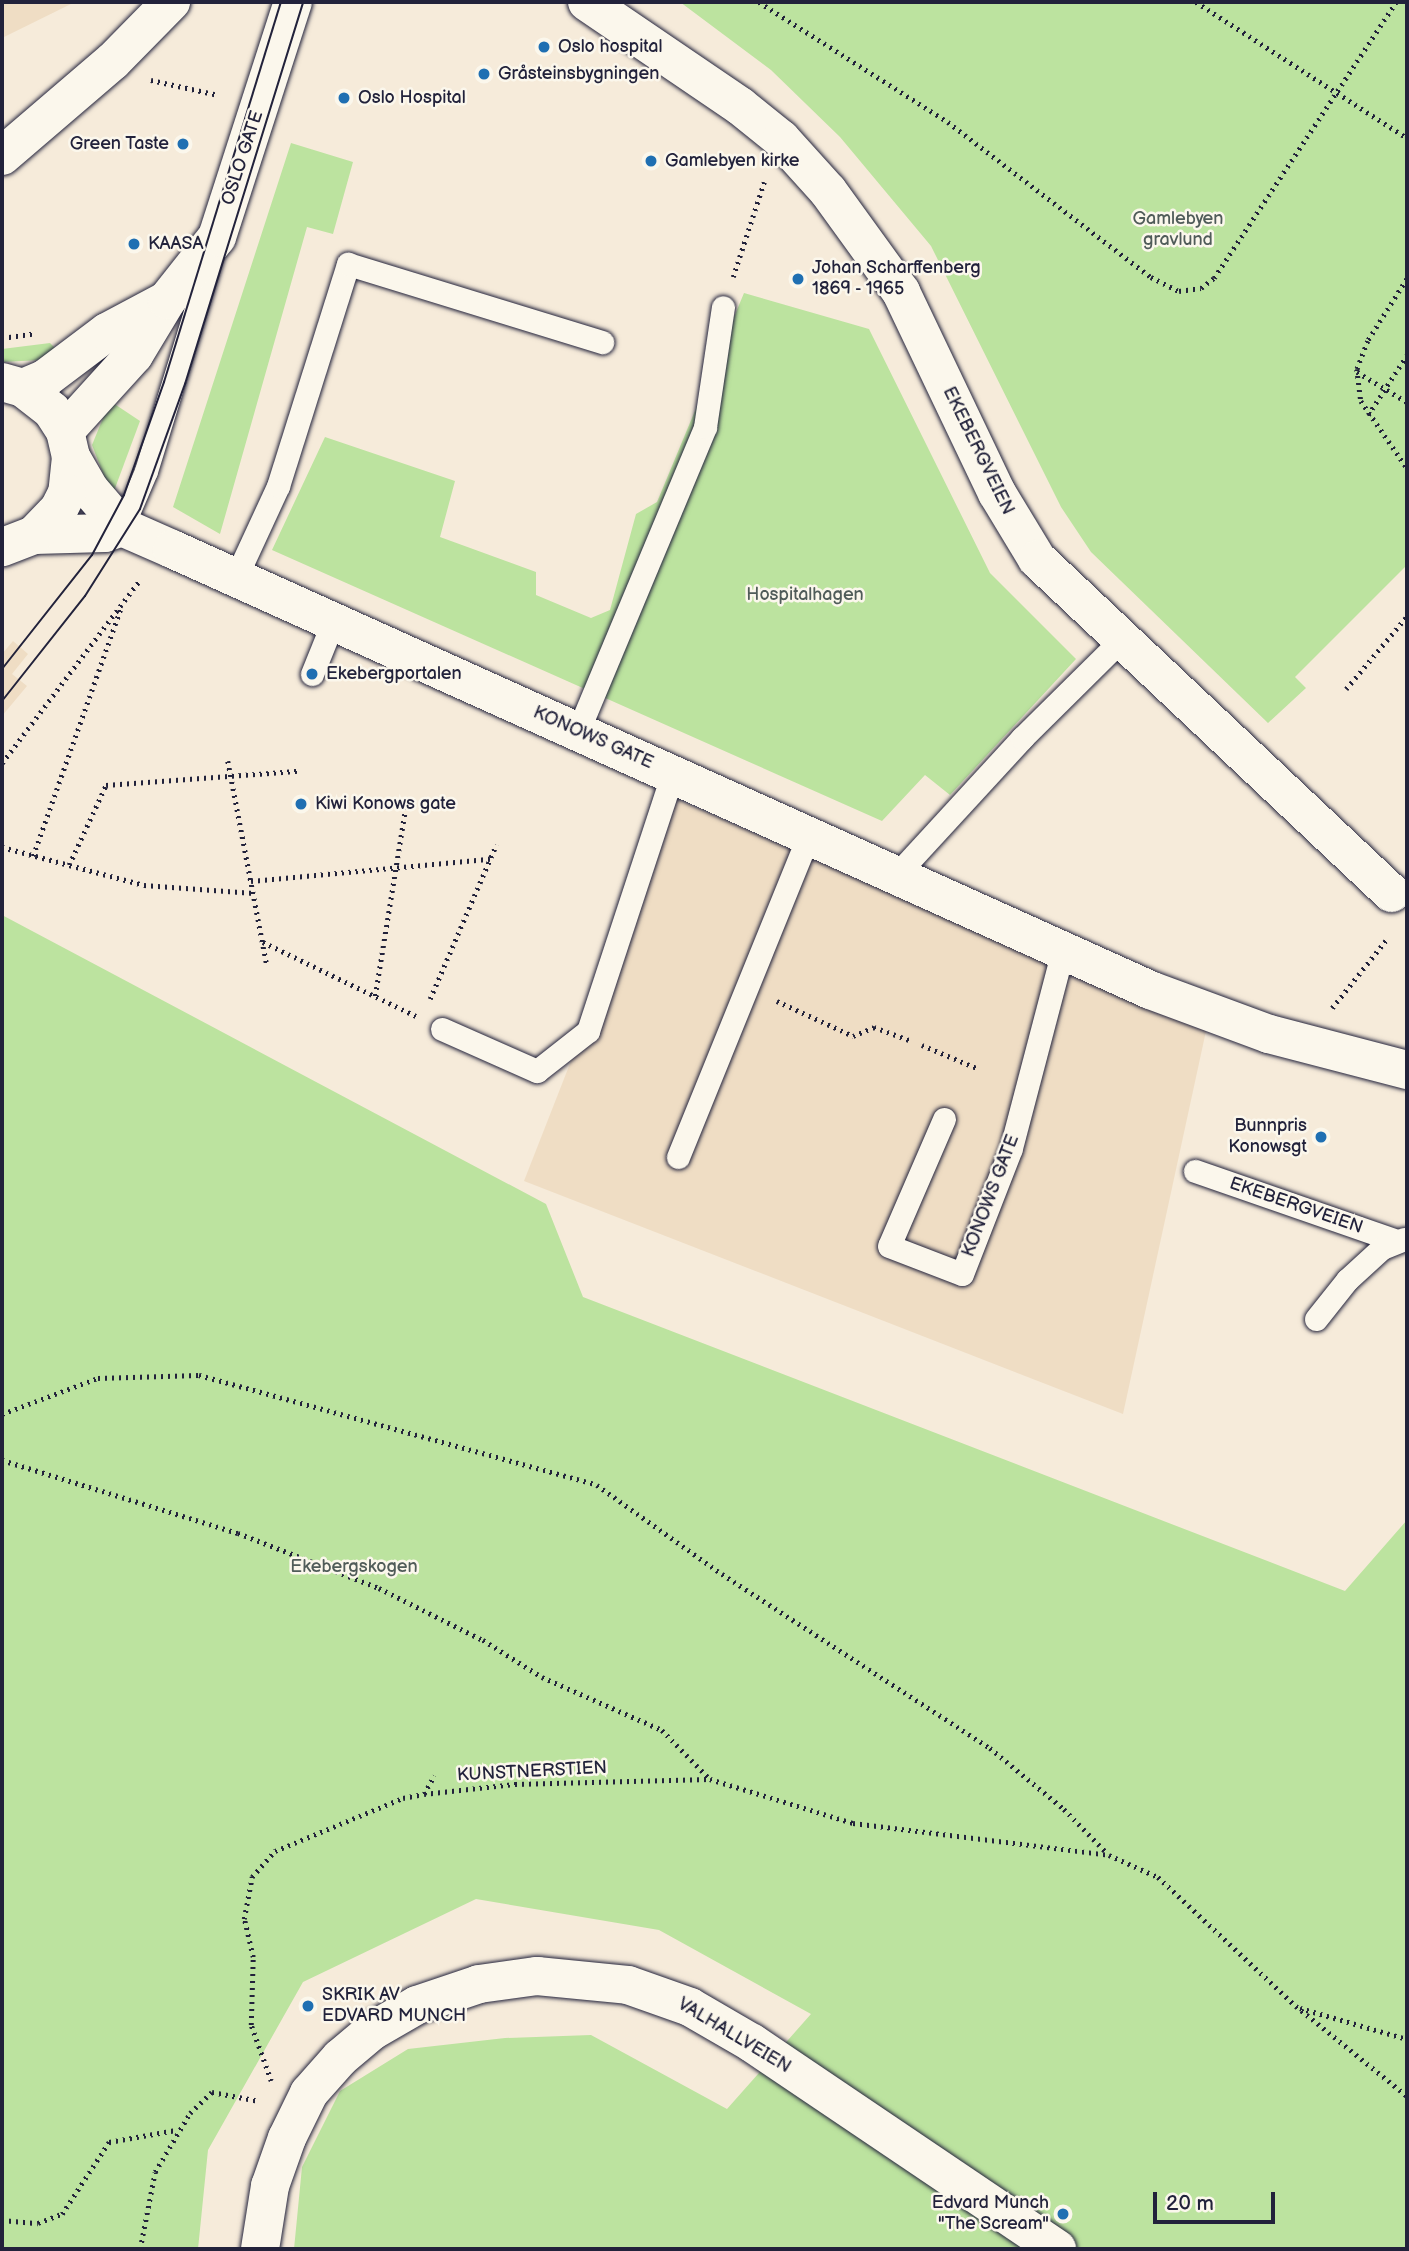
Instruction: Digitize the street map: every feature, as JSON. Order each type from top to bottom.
[{"type":"street","points":[[2,156],[113,61],[171,2]]},
{"type":"street","name":"OSLO GATE","points":[[68,444],[134,355],[167,300],[217,237],[293,2]]},
{"type":"street","name":"EKEBERGVEIEN","points":[[587,2],[740,106],[780,139],[828,191],[901,292],[1016,526],[1037,559],[1391,893]]},
{"type":"street","name":"OSLO GATE","points":[[12,385],[46,378],[107,332],[167,300]]},
{"type":"street","name":"KONOWS GATE","points":[[12,385],[52,411],[83,480],[122,527],[809,834],[1150,990],[1269,1034],[1407,1070]]},
{"type":"street","points":[[11,546],[48,523],[67,493],[68,444]]},
{"type":"street","points":[[11,546],[105,533],[122,527]]},
{"type":"street","name":"VALHALLVEIEN","points":[[260,2249],[270,2186],[287,2138],[309,2093],[340,2058],[372,2031],[428,2000],[479,1984],[537,1976],[628,1985],[690,2007],[752,2043],[1057,2249]]},
{"type":"lane","points":[[122,527],[146,471],[200,307],[217,237]]},
{"type":"lane","points":[[236,577],[278,486],[348,264],[602,342]]},
{"type":"lane","points":[[578,731],[705,427],[723,307]]},
{"type":"lane","points":[[312,674],[333,622]]},
{"type":"lane","points":[[897,874],[1022,738],[1121,640]]},
{"type":"lane","points":[[432,1024],[537,1071],[588,1031],[673,773]]},
{"type":"lane","points":[[678,1157],[809,834]]},
{"type":"lane","name":"KONOWS GATE","points":[[944,1119],[889,1246],[962,1274],[1011,1148],[1063,950]]},
{"type":"lane","name":"EKEBERGVEIEN","points":[[1195,1171],[1402,1240]]},
{"type":"lane","name":"EKEBERGVEIEN","points":[[1316,1319],[1347,1280],[1382,1248],[1402,1240]]},
{"type":"path","points":[[759,2],[948,122],[1151,277],[1179,291],[1201,288],[1214,278],[1338,96],[1396,2]]},
{"type":"path","points":[[1196,2],[1407,138]]},
{"type":"path","points":[[113,61],[135,76],[218,95]]},
{"type":"path","points":[[723,307],[767,173]]},
{"type":"path","points":[[1407,279],[1368,341],[1357,372],[1361,401],[1368,415],[1407,468]]},
{"type":"path","points":[[2,338],[42,333]]},
{"type":"path","points":[[1368,415],[1407,355]]},
{"type":"path","points":[[1357,372],[1407,402]]},
{"type":"path","points":[[2,764],[145,574]]},
{"type":"path","points":[[33,856],[122,605]]},
{"type":"path","points":[[1346,689],[1407,616]]},
{"type":"path","points":[[228,761],[267,966]]},
{"type":"path","points":[[69,865],[106,785],[298,771]]},
{"type":"path","points":[[375,996],[405,805]]},
{"type":"path","points":[[263,942],[432,1024],[496,845]]},
{"type":"path","points":[[2,847],[144,885],[254,893]]},
{"type":"path","points":[[251,881],[490,859]]},
{"type":"path","points":[[1325,1017],[1386,940]]},
{"type":"path","points":[[748,987],[853,1036],[874,1027],[912,1041]]},
{"type":"path","points":[[922,1045],[979,1069]]},
{"type":"path","points":[[2,1414],[98,1378],[199,1375],[597,1485],[722,1574],[990,1748],[1064,1809],[1109,1855]]},
{"type":"path","points":[[2,1460],[238,1533],[379,1588],[483,1640],[542,1677],[662,1730],[710,1779],[853,1823],[1109,1855],[1158,1877],[1296,2006],[1407,2096]]},
{"type":"path","points":[[424,1794],[434,1776]]},
{"type":"path","name":"KUNSTNERSTIEN","points":[[271,2081],[251,2025],[253,1956],[244,1919],[252,1877],[275,1851],[402,1798],[424,1794],[515,1784],[710,1779]]},
{"type":"path","points":[[1296,2006],[1407,2039]]},
{"type":"path","points":[[141,2249],[155,2172],[177,2130],[212,2092],[261,2101]]},
{"type":"path","points":[[2,2220],[38,2223],[62,2214],[109,2142],[177,2130]]},
{"type":"shaded area","points":[[2,2],[75,2],[2,38]]},
{"type":"shaded area","points":[[13,641],[28,654],[12,674],[27,686],[2,716],[2,654]]},
{"type":"shaded area","points":[[674,798],[1206,1031],[1123,1414],[524,1181]]},
{"type":"green space","name":"Gamlebyen gravlund","points":[[680,2],[1407,2],[1407,565],[1295,677],[1306,688],[1268,723],[1091,552],[1061,507],[931,246],[840,137],[771,70]]},
{"type":"green space","points":[[291,143],[353,162],[333,234],[307,227],[220,534],[173,507]]},
{"type":"green space","name":"Hospitalhagen","points":[[744,293],[869,329],[990,573],[1076,659],[950,795],[925,775],[882,821],[272,550],[325,437],[455,481],[440,537],[536,572],[536,595],[591,618],[610,610],[636,514],[657,502]]},
{"type":"green space","points":[[50,343],[60,353],[41,360],[2,362],[2,349]]},
{"type":"green space","points":[[110,401],[140,421],[114,491],[107,484],[92,445]]},
{"type":"green space","name":"Ekebergskogen","points":[[2,915],[546,1204],[583,1297],[1345,1591],[1407,1520],[1407,2249],[294,2249],[302,2167],[340,2091],[408,2049],[505,2038],[591,2035],[727,2109],[811,2014],[659,1930],[476,1899],[303,1982],[208,2150],[198,2249],[2,2249]]},
{"type":"tram line","points":[[2,669],[92,555],[124,495],[164,382],[281,2]]},
{"type":"tram line","points":[[2,701],[85,596],[140,509],[185,384],[303,2]]},
{"type":"place","name":"Oslo hospital","points":[[544,47]]},
{"type":"place","name":"Gråsteinsbygningen","points":[[484,74]]},
{"type":"place","name":"Oslo Hospital","points":[[344,98]]},
{"type":"place","name":"Green Taste","points":[[183,144]]},
{"type":"place","name":"Gamlebyen kirke","points":[[651,161]]},
{"type":"place","name":"KAASA","points":[[134,244]]},
{"type":"place","name":"Johan Scharffenberg 1869 - 1965","points":[[798,279]]},
{"type":"place","name":"Ekebergportalen","points":[[312,674]]},
{"type":"place","name":"Kiwi Konows gate","points":[[301,804]]},
{"type":"place","name":"Bunnpris Konowsgt","points":[[1321,1137]]},
{"type":"place","name":"SKRIK AV EDVARD MUNCH","points":[[308,2006]]},
{"type":"place","name":"Edvard Munch \"The Scream\"","points":[[1063,2214]]}]
